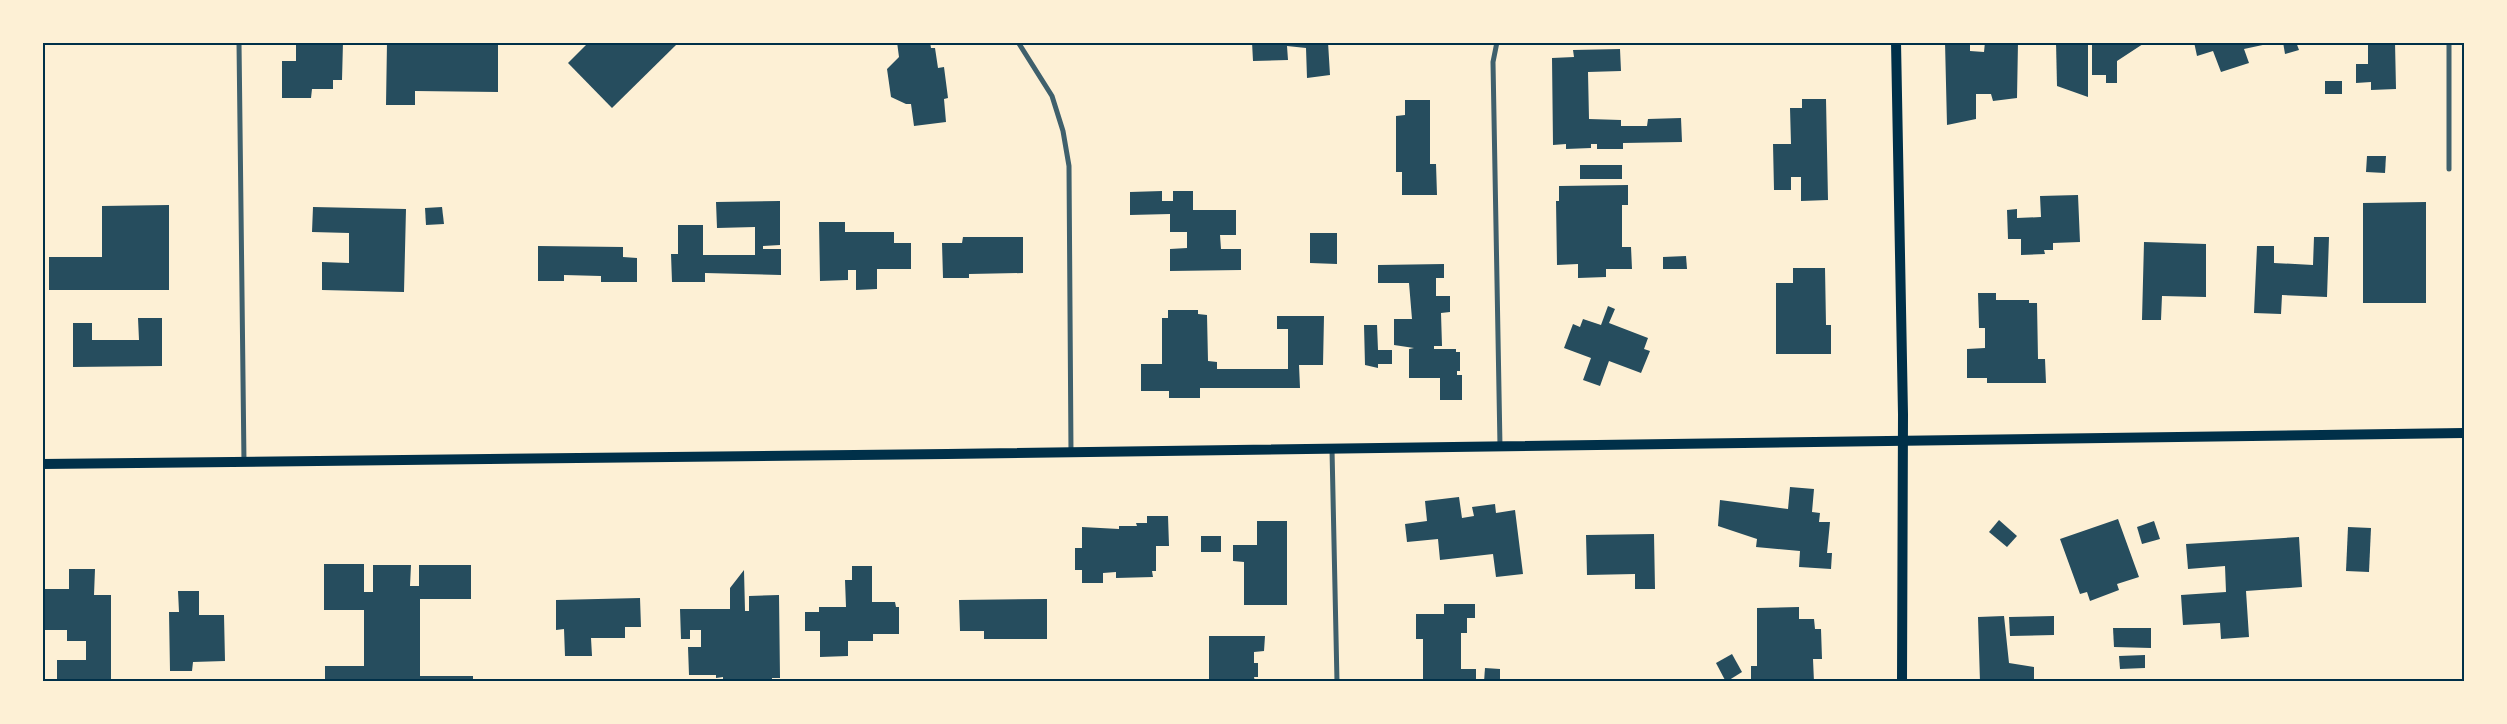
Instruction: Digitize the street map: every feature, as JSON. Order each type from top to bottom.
[{"type":"main road","points":[[1896,42],[1902,442],[1902,682]]},
{"type":"main road","points":[[42,464],[1902,442],[2464,433]]},
{"type":"street","points":[[239,42],[244,462]]},
{"type":"street","points":[[1018,42],[1052,96],[1069,166],[1071,452]]},
{"type":"street","points":[[1496,42],[1493,62],[1500,447]]},
{"type":"street","points":[[2449,42],[2449,170]]},
{"type":"street","points":[[1332,449],[1337,682]]},
{"type":"building","points":[[119,42],[158,42],[158,45],[119,44]]},
{"type":"building","points":[[296,42],[343,42],[342,80],[333,80],[333,89],[312,89],[311,98],[282,98],[282,61],[296,61]]},
{"type":"building","points":[[387,42],[498,42],[498,92],[415,91],[415,105],[386,105]]},
{"type":"building","points":[[589,42],[674,42],[676,45],[612,108],[568,63]]},
{"type":"building","points":[[897,42],[930,42],[931,48],[935,48],[938,68],[944,67],[948,98],[944,99],[946,122],[914,126],[911,104],[906,104],[891,97],[887,69],[899,57]]},
{"type":"building","points":[[1252,42],[1328,42],[1330,75],[1307,78],[1306,48],[1287,46],[1288,60],[1253,61]]},
{"type":"building","points":[[1945,42],[1970,42],[1970,51],[1984,52],[1985,42],[2018,42],[2017,98],[1993,101],[1991,94],[1976,94],[1976,119],[1947,125]]},
{"type":"building","points":[[2056,42],[2088,42],[2088,97],[2057,86]]},
{"type":"building","points":[[2092,42],[2146,42],[2117,61],[2117,83],[2106,83],[2106,75],[2092,75]]},
{"type":"building","points":[[2194,42],[2272,43],[2244,49],[2249,63],[2221,72],[2213,51],[2197,56]]},
{"type":"building","points":[[2283,42],[2296,42],[2299,50],[2285,54]]},
{"type":"building","points":[[2368,42],[2395,42],[2396,89],[2371,90],[2371,82],[2356,83],[2356,64],[2368,64]]},
{"type":"building","points":[[1620,49],[1621,71],[1588,72],[1589,119],[1621,120],[1621,126],[1647,126],[1648,119],[1681,118],[1682,142],[1623,143],[1623,149],[1597,149],[1597,144],[1591,144],[1591,148],[1566,149],[1566,144],[1553,145],[1552,58],[1574,57],[1573,50]]},
{"type":"building","points":[[2325,81],[2342,81],[2342,94],[2325,94]]},
{"type":"building","points":[[1802,99],[1826,99],[1828,200],[1801,201],[1801,177],[1791,177],[1791,190],[1774,190],[1773,144],[1791,144],[1790,108],[1802,108]]},
{"type":"building","points":[[1405,100],[1430,100],[1430,164],[1436,164],[1437,195],[1402,195],[1402,172],[1396,172],[1396,116],[1405,115]]},
{"type":"building","points":[[2367,156],[2386,156],[2385,173],[2366,172]]},
{"type":"building","points":[[1580,165],[1622,165],[1622,179],[1580,179]]},
{"type":"building","points":[[1628,185],[1628,205],[1622,205],[1622,247],[1631,247],[1632,269],[1606,269],[1606,277],[1578,278],[1578,264],[1557,265],[1556,201],[1559,201],[1559,186]]},
{"type":"building","points":[[1162,191],[1162,201],[1173,201],[1173,191],[1193,191],[1193,210],[1236,210],[1236,235],[1220,235],[1221,249],[1241,249],[1241,270],[1170,271],[1170,249],[1187,248],[1187,232],[1170,232],[1170,214],[1130,215],[1130,192]]},
{"type":"building","points":[[2078,195],[2080,242],[2053,243],[2053,250],[2044,250],[2045,254],[2021,255],[2021,239],[2008,239],[2007,210],[2017,209],[2017,218],[2041,217],[2040,196]]},
{"type":"building","points":[[780,201],[780,245],[763,246],[763,249],[781,249],[781,275],[705,273],[705,282],[672,282],[671,254],[678,254],[678,225],[703,225],[703,255],[755,255],[755,227],[717,228],[716,202]]},
{"type":"building","points":[[2426,202],[2426,303],[2363,303],[2363,203]]},
{"type":"building","points":[[169,205],[169,290],[49,290],[49,257],[102,257],[102,206]]},
{"type":"building","points":[[313,207],[406,209],[404,292],[322,290],[322,262],[349,263],[349,233],[312,232]]},
{"type":"building","points":[[442,207],[444,224],[426,225],[425,208]]},
{"type":"building","points":[[819,222],[845,222],[845,232],[894,232],[894,243],[911,243],[911,269],[877,269],[877,289],[856,290],[856,270],[848,270],[848,280],[820,281]]},
{"type":"building","points":[[1310,233],[1337,233],[1337,264],[1310,263]]},
{"type":"building","points":[[963,237],[1023,237],[1023,273],[969,274],[969,278],[943,278],[942,243],[962,243]]},
{"type":"building","points":[[2314,237],[2329,237],[2327,297],[2282,295],[2281,314],[2254,313],[2257,246],[2274,246],[2274,263],[2313,265]]},
{"type":"building","points":[[2144,242],[2206,244],[2206,297],[2162,296],[2161,320],[2142,320]]},
{"type":"building","points":[[538,246],[623,247],[623,257],[637,258],[637,282],[601,282],[601,276],[564,275],[564,281],[538,281]]},
{"type":"building","points":[[1686,256],[1687,269],[1663,269],[1663,257]]},
{"type":"building","points":[[1444,264],[1444,278],[1436,278],[1436,296],[1450,296],[1450,312],[1441,313],[1442,346],[1434,346],[1434,349],[1456,349],[1456,352],[1460,352],[1460,371],[1457,371],[1457,375],[1462,375],[1462,400],[1440,400],[1440,378],[1409,378],[1409,349],[1414,348],[1394,345],[1394,319],[1412,319],[1409,283],[1378,283],[1378,265]]},
{"type":"building","points":[[1793,268],[1825,268],[1826,325],[1831,325],[1831,354],[1776,354],[1776,283],[1793,283]]},
{"type":"building","points":[[1978,293],[1996,293],[1996,300],[2029,300],[2029,303],[2037,303],[2038,359],[2045,359],[2046,383],[1987,383],[1987,378],[1967,378],[1967,349],[1985,348],[1985,328],[1979,328]]},
{"type":"building","points":[[1608,306],[1615,309],[1609,323],[1648,338],[1644,349],[1650,351],[1641,373],[1609,361],[1600,386],[1583,380],[1591,358],[1564,348],[1573,324],[1580,327],[1583,319],[1601,325]]},
{"type":"building","points":[[1168,310],[1198,310],[1198,314],[1207,315],[1208,361],[1217,362],[1217,369],[1288,369],[1288,329],[1277,329],[1277,316],[1324,316],[1323,365],[1299,365],[1300,388],[1200,388],[1200,398],[1169,398],[1169,391],[1141,391],[1141,364],[1162,364],[1162,318],[1168,318]]},
{"type":"building","points":[[138,318],[162,318],[162,366],[73,367],[73,323],[92,323],[92,340],[139,340]]},
{"type":"building","points":[[1364,325],[1377,325],[1378,350],[1392,350],[1392,364],[1378,364],[1378,368],[1365,365]]},
{"type":"building","points":[[1790,487],[1814,489],[1812,512],[1820,513],[1819,522],[1830,522],[1827,553],[1832,553],[1831,569],[1799,567],[1800,551],[1756,547],[1757,539],[1718,526],[1720,500],[1788,509]]},
{"type":"building","points":[[1459,497],[1462,518],[1474,516],[1472,507],[1495,504],[1496,513],[1515,510],[1523,574],[1496,577],[1493,554],[1440,560],[1438,539],[1407,542],[1405,524],[1427,521],[1425,501]]},
{"type":"building","points":[[1147,516],[1168,516],[1169,546],[1156,546],[1156,571],[1152,571],[1153,577],[1116,578],[1116,572],[1103,573],[1103,583],[1082,583],[1082,570],[1075,570],[1075,548],[1082,548],[1082,527],[1119,529],[1119,526],[1137,526],[1136,523],[1147,523]]},
{"type":"building","points":[[2118,519],[2139,577],[2117,584],[2119,590],[2090,601],[2087,592],[2080,594],[2060,539]]},
{"type":"building","points":[[1999,520],[2017,536],[2007,547],[1989,532]]},
{"type":"building","points":[[1257,521],[1287,521],[1287,605],[1244,605],[1244,562],[1233,561],[1233,545],[1257,545]]},
{"type":"building","points":[[2154,521],[2160,539],[2142,544],[2137,527]]},
{"type":"building","points":[[2348,527],[2371,528],[2369,572],[2346,571]]},
{"type":"building","points":[[1654,534],[1655,589],[1635,589],[1635,574],[1587,575],[1586,535]]},
{"type":"building","points":[[1201,536],[1221,536],[1221,552],[1201,552]]},
{"type":"building","points":[[2299,537],[2302,587],[2246,591],[2249,637],[2221,639],[2220,623],[2183,625],[2181,595],[2226,592],[2225,566],[2188,569],[2186,544]]},
{"type":"building","points":[[324,564],[364,564],[364,592],[373,592],[373,565],[411,565],[410,586],[419,586],[419,565],[471,565],[471,599],[420,599],[420,676],[473,676],[473,682],[325,682],[325,666],[364,666],[364,610],[324,610]]},
{"type":"building","points":[[852,566],[872,566],[872,602],[895,602],[896,607],[899,607],[899,634],[873,634],[873,641],[848,641],[848,656],[820,657],[820,631],[805,631],[805,612],[819,612],[819,607],[846,607],[845,580],[852,580]]},
{"type":"building","points":[[69,569],[95,569],[94,595],[111,595],[111,682],[57,682],[57,660],[86,660],[86,641],[67,641],[67,630],[42,630],[42,589],[69,589]]},
{"type":"building","points":[[744,570],[745,611],[749,611],[749,596],[779,595],[780,678],[772,678],[772,682],[723,682],[723,677],[716,678],[716,675],[689,675],[688,647],[701,647],[701,630],[690,630],[690,639],[681,639],[680,609],[730,609],[730,588]]},
{"type":"building","points":[[178,591],[199,591],[199,615],[224,615],[225,661],[193,662],[192,671],[170,671],[169,612],[179,612]]},
{"type":"building","points":[[640,598],[641,627],[625,627],[625,638],[591,638],[592,656],[565,656],[564,629],[556,630],[556,600]]},
{"type":"building","points":[[1047,599],[1047,639],[984,639],[984,631],[960,631],[959,600]]},
{"type":"building","points":[[1444,604],[1475,604],[1475,618],[1467,618],[1467,633],[1461,633],[1461,669],[1476,669],[1476,682],[1423,682],[1423,639],[1416,639],[1416,614],[1444,614]]},
{"type":"building","points":[[1799,607],[1799,619],[1814,619],[1815,629],[1821,629],[1822,659],[1813,659],[1814,682],[1751,682],[1751,666],[1757,666],[1757,608]]},
{"type":"building","points":[[2004,616],[2009,663],[2034,667],[2034,682],[1980,682],[1978,617]]},
{"type":"building","points":[[2054,616],[2054,635],[2010,636],[2009,617]]},
{"type":"building","points":[[2113,628],[2151,628],[2151,648],[2114,647]]},
{"type":"building","points":[[1209,636],[1265,636],[1264,651],[1254,652],[1254,663],[1258,663],[1258,677],[1254,677],[1255,682],[1209,682]]},
{"type":"building","points":[[1732,654],[1742,672],[1726,682],[1716,663]]},
{"type":"building","points":[[2145,655],[2145,668],[2120,669],[2119,656]]},
{"type":"building","points":[[1485,668],[1500,669],[1500,682],[1484,682]]}]
